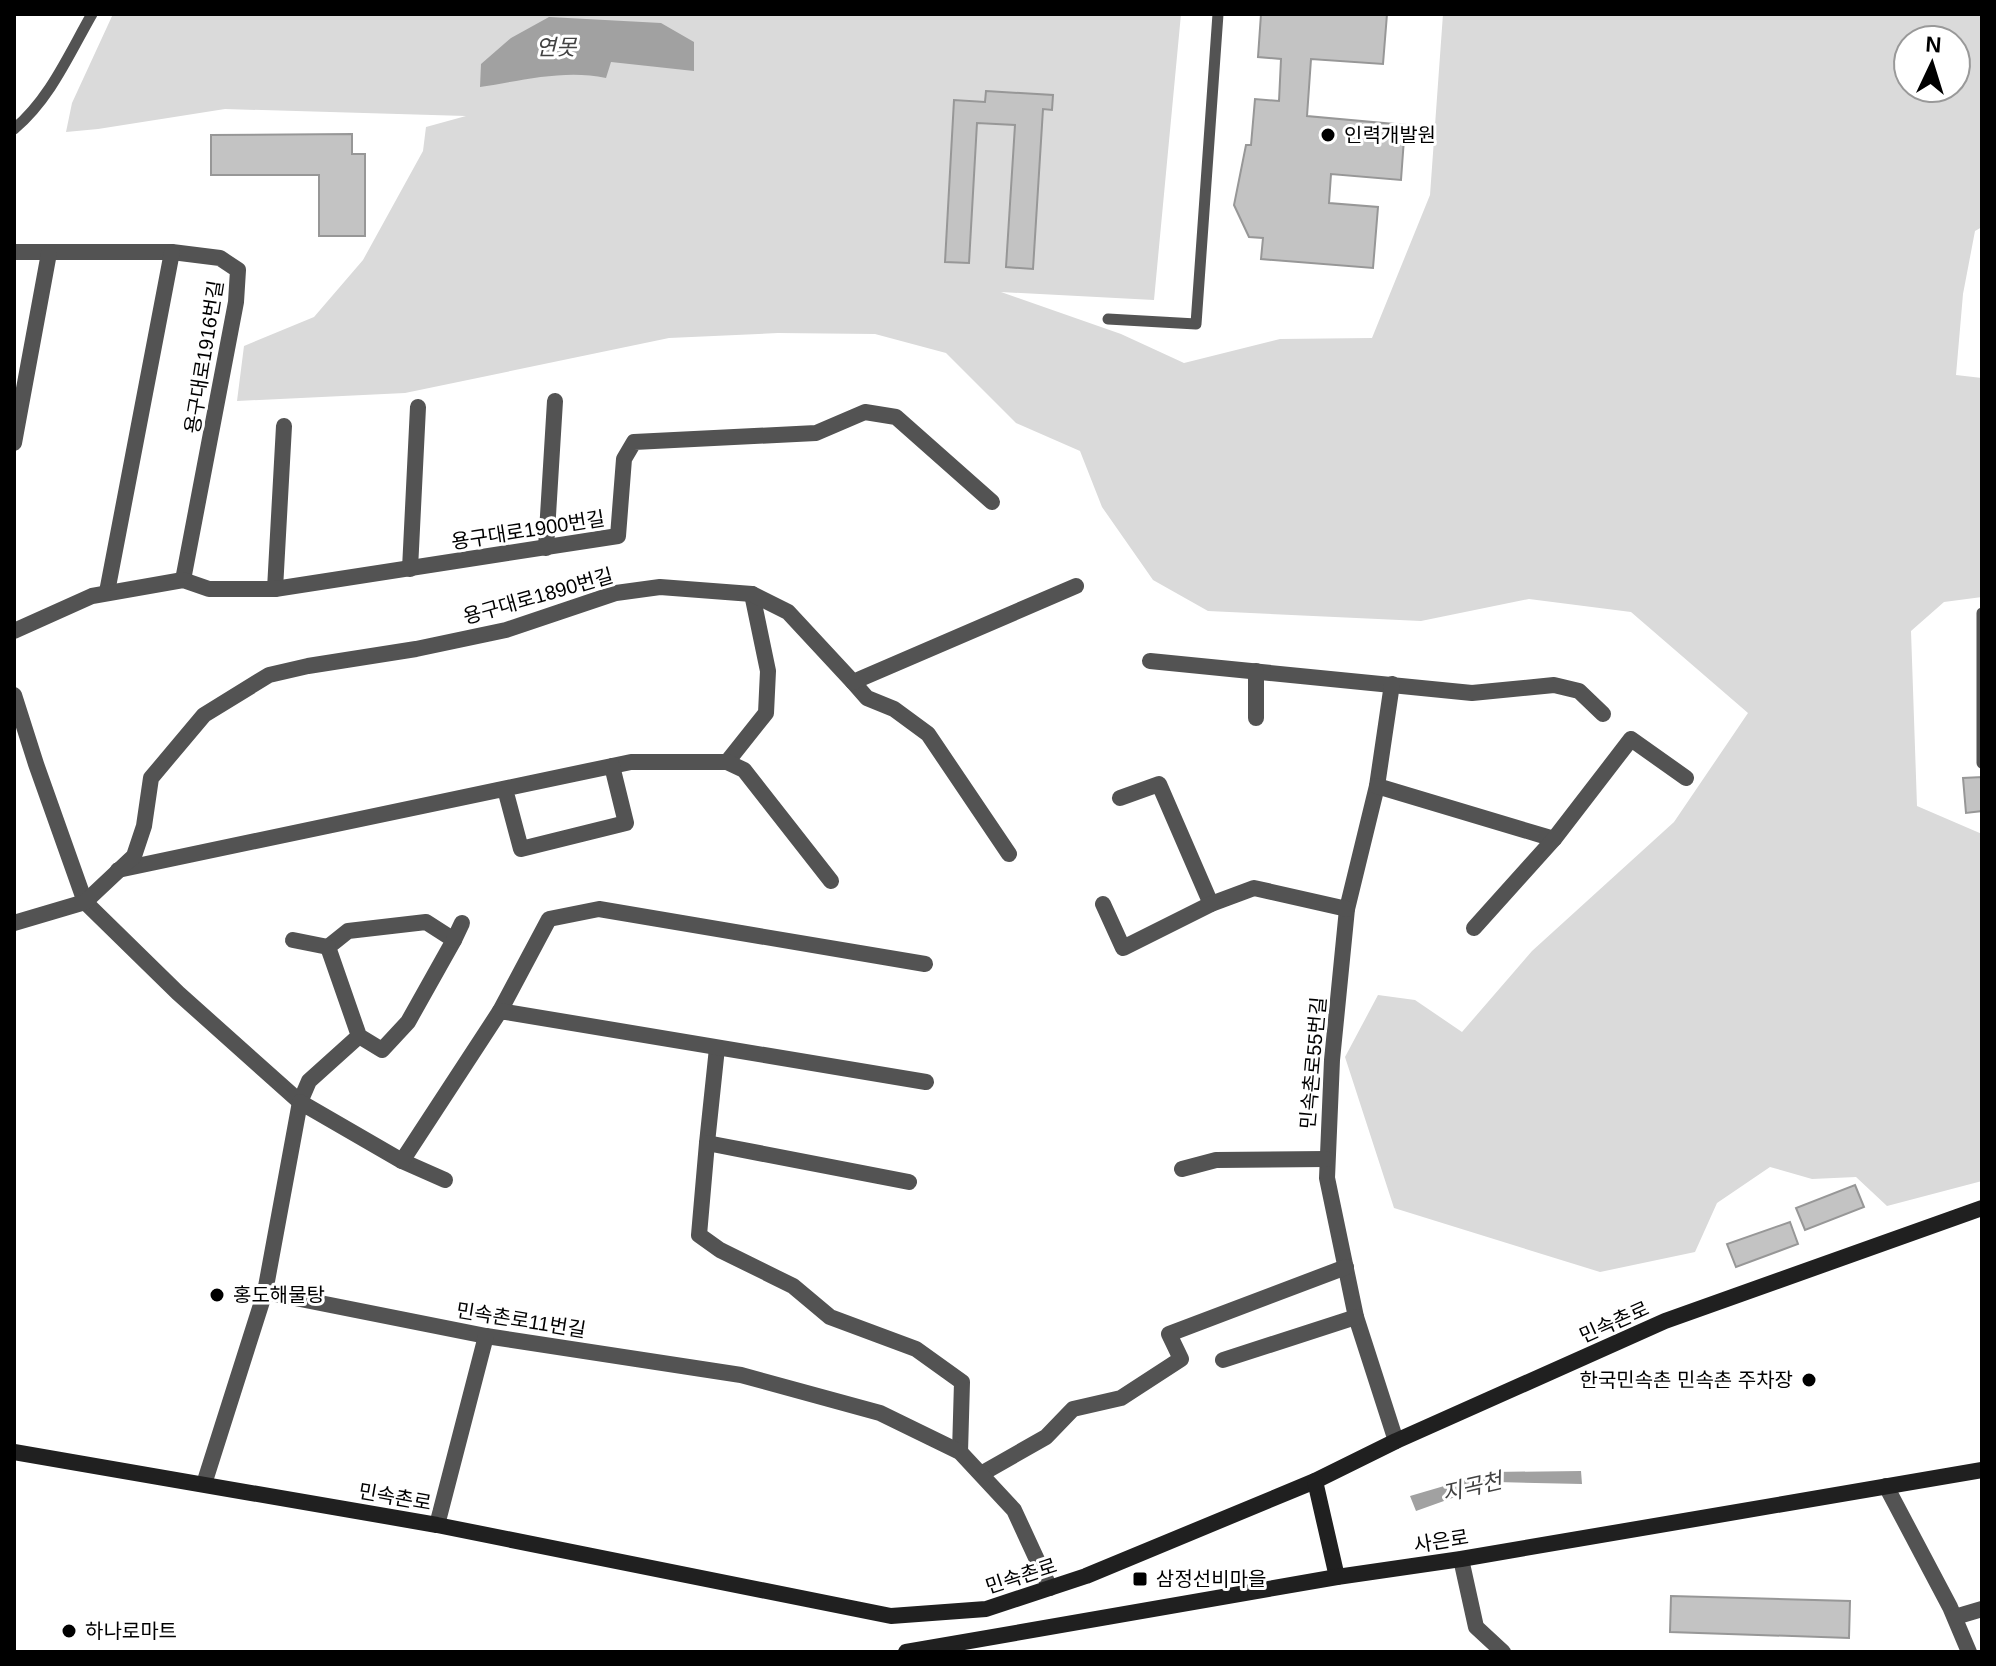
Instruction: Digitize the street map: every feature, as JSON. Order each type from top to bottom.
[{"type":"street","name":"용구대로1916번길","points":[[14,252],[172,252],[220,258],[238,270],[236,302],[183,580]]},
{"type":"street","points":[[107,592],[172,252]]},
{"type":"street","points":[[14,443],[49,253]]},
{"type":"street","points":[[546,548],[555,401]]},
{"type":"street","points":[[410,569],[418,407]]},
{"type":"street","name":"용구대로1900번길","points":[[14,631],[92,596],[183,580],[209,589],[275,589],[618,536],[624,459],[634,442],[816,433],[865,412],[896,417],[992,502]]},
{"type":"street","points":[[275,589],[284,426]]},
{"type":"street","points":[[853,682],[1076,586]]},
{"type":"street","name":"용구대로1890번길","points":[[14,923],[85,902],[134,856],[144,826],[151,778],[204,715],[269,675],[506,630],[616,593],[660,587],[752,594],[788,612],[867,698],[894,709],[928,734],[1009,854]]},
{"type":"street","points":[[727,762],[766,713],[768,671],[752,594]]},
{"type":"street","points":[[1150,661],[1472,693],[1554,685],[1579,691],[1603,714]]},
{"type":"street","points":[[1256,671],[1256,718]]},
{"type":"street","name":"민속촌로55번길","points":[[1392,684],[1377,786],[1347,909],[1326,1159],[1327,1178],[1356,1317],[1396,1441]]},
{"type":"street","points":[[14,695],[85,902],[178,993],[300,1102],[402,1161],[445,1180]]},
{"type":"street","points":[[1474,928],[1554,839],[1631,739],[1686,778]]},
{"type":"street","points":[[116,871],[631,762],[727,762],[744,770],[831,881]]},
{"type":"street","points":[[505,789],[521,849],[626,823],[612,766]]},
{"type":"street","points":[[1120,798],[1159,784],[1211,904]]},
{"type":"street","points":[[1377,786],[1554,839]]},
{"type":"street","points":[[1103,904],[1123,948],[1211,904],[1254,888],[1347,909]]},
{"type":"street","points":[[402,1161],[500,1011],[549,919],[599,909],[925,964]]},
{"type":"street","points":[[293,940],[328,947],[348,931],[426,922],[454,940]]},
{"type":"street","points":[[328,947],[359,1036],[382,1050],[408,1022],[462,923]]},
{"type":"street","points":[[500,1011],[926,1082]]},
{"type":"street","points":[[204,1484],[265,1292],[300,1102],[309,1081],[359,1036]]},
{"type":"street","points":[[717,1048],[699,1235],[720,1250],[793,1286],[830,1317],[916,1349],[947,1368],[962,1382],[960,1452]]},
{"type":"street","points":[[707,1143],[909,1182]]},
{"type":"street","points":[[1182,1169],[1216,1160],[1326,1159]]},
{"type":"street","name":"민속촌로","points":[[14,1452],[437,1525],[891,1616],[986,1609],[1086,1576],[1315,1481],[1396,1441],[1665,1321],[1982,1208]]},
{"type":"street","points":[[981,1474],[1046,1437],[1073,1409],[1121,1398],[1181,1359],[1169,1334],[1346,1267]]},
{"type":"street","name":"민속촌로11번길","points":[[265,1292],[486,1336],[753,1378],[880,1413],[960,1452],[1014,1510],[1050,1588]]},
{"type":"street","points":[[1223,1360],[1356,1317]]},
{"type":"street","points":[[437,1525],[486,1336]]},
{"type":"street","name":"사은로","points":[[906,1652],[969,1646],[1337,1577],[1461,1559],[1982,1470]]},
{"type":"street","points":[[1315,1481],[1337,1577]]},
{"type":"street","points":[[1886,1486],[1955,1617],[1969,1652]]},
{"type":"street","points":[[1461,1559],[1476,1627],[1503,1652]]},
{"type":"street","points":[[1955,1617],[1982,1609]]},
{"type":"lane","points":[[14,129],[31,115],[47,94],[92,14]]},
{"type":"lane","points":[[1108,319],[1196,324],[1218,14]]},
{"type":"lane","points":[[1982,613],[1982,763]]},
{"type":"shaded area","points":[[113,14],[1181,14],[1154,300],[1001,292],[1121,334],[1184,363],[1280,339],[1372,338],[1430,195],[1443,14],[1982,14],[1982,227],[1975,231],[1963,294],[1956,375],[1982,378],[1982,597],[1944,602],[1911,631],[1917,806],[1982,834],[1982,1181],[1887,1206],[1856,1177],[1812,1179],[1770,1167],[1717,1203],[1695,1252],[1600,1272],[1394,1208],[1345,1057],[1378,995],[1415,1000],[1462,1032],[1532,951],[1674,822],[1748,713],[1631,612],[1529,599],[1421,621],[1208,611],[1153,580],[1102,507],[1080,451],[1016,423],[946,353],[875,334],[778,333],[669,338],[405,393],[237,401],[244,346],[314,317],[363,260],[423,151],[426,127],[466,116],[225,109],[66,132],[72,103]]},
{"type":"water","name":"연못","points":[[549,17],[661,23],[694,42],[694,71],[611,62],[606,78],[558,75],[480,87],[481,64],[511,38]]},
{"type":"water","name":"지곡천","points":[[1581,1471],[1582,1484],[1497,1482],[1416,1511],[1410,1496],[1492,1472]]},
{"type":"building","name":"인력개발원","points":[[1261,14],[1387,14],[1383,64],[1311,59],[1307,116],[1405,125],[1401,180],[1331,174],[1329,203],[1378,207],[1373,268],[1261,259],[1263,238],[1249,237],[1234,205],[1246,145],[1251,145],[1255,99],[1279,101],[1281,59],[1258,57]]},
{"type":"building","points":[[986,91],[1053,95],[1052,110],[1043,109],[1033,269],[1006,267],[1015,125],[977,123],[969,263],[945,262],[954,100],[985,102]]},
{"type":"building","points":[[352,134],[352,154],[365,154],[365,236],[319,236],[319,175],[211,175],[211,135]]},
{"type":"building","points":[[1982,777],[1982,811],[1966,813],[1963,778]]},
{"type":"building","points":[[1855,1185],[1864,1207],[1805,1230],[1796,1208]]},
{"type":"building","points":[[1790,1222],[1798,1244],[1736,1267],[1727,1244]]},
{"type":"building","points":[[1671,1596],[1850,1601],[1849,1638],[1670,1632]]},
{"type":"place","name":"인력개발원","points":[[1328,135]]},
{"type":"place","name":"홍도해물탕","points":[[217,1295]]},
{"type":"place","name":"한국민속촌 민속촌 주차장","points":[[1809,1380]]},
{"type":"place","name":"삼정선비마을","points":[[1140,1579]]},
{"type":"place","name":"하나로마트","points":[[69,1631]]}]
